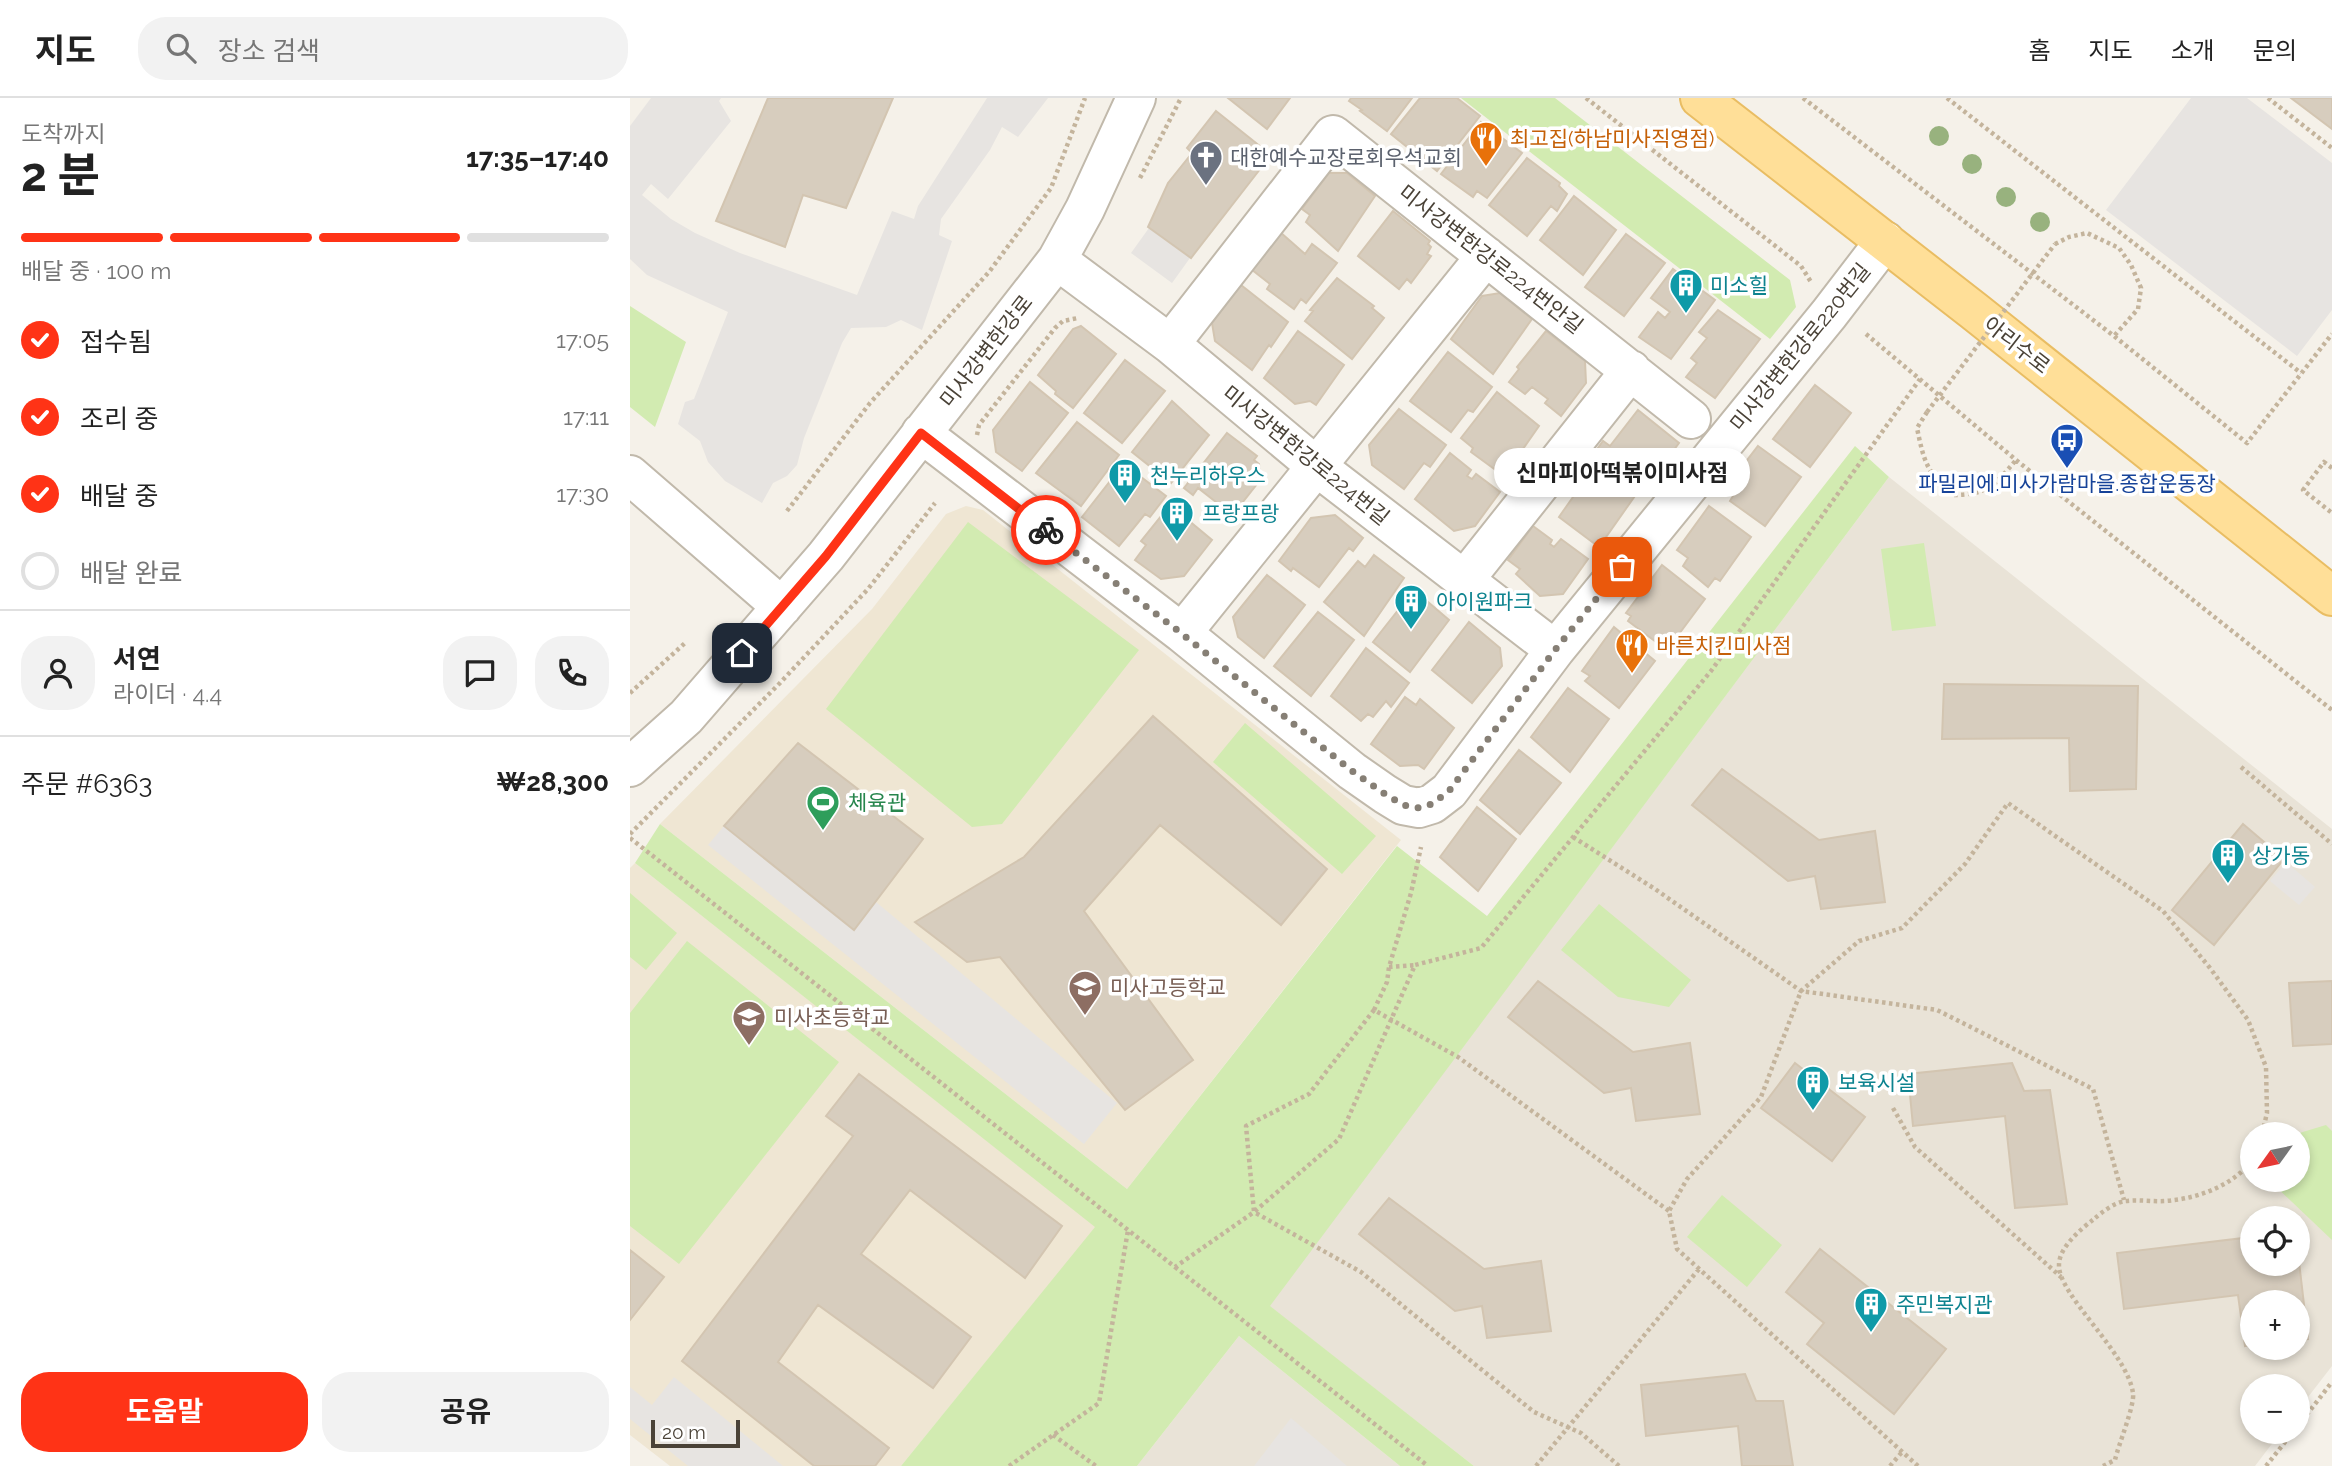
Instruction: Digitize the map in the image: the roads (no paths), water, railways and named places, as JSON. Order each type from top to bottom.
[{"type":"main road","name":"아리수로","points":[[1700,98],[1885,241],[2332,596]]},
{"type":"street","name":"미사강변한강로","points":[[630,767],[686,717],[832,548],[1057,260],[1086,209],[1136,98]]},
{"type":"street","name":"미사강변한강로224번안길","points":[[1170,344],[1333,135],[1690,419]]},
{"type":"street","name":"미사강변한강로220번길","points":[[921,433],[1181,633],[1352,771],[1403,805],[1419,808],[1432,804],[1449,791],[1555,650],[1829,314],[1885,241]]},
{"type":"street","points":[[1181,633],[1486,256]]},
{"type":"street","name":"미사강변한강로224번길","points":[[1057,260],[1170,344],[1316,466],[1555,650]]},
{"type":"street","points":[[1465,579],[1630,370]]},
{"type":"street","points":[[630,475],[782,607]]},
{"type":"place","name":"최고집(하남미사직영점)","points":[[1486,168]]},
{"type":"place","name":"대한예수교장로회우석교회","points":[[1206,187]]},
{"type":"place","name":"미소힐","points":[[1686,315]]},
{"type":"place","name":"파밀리에.미사가람마을.종합운동장","points":[[2067,470]]},
{"type":"place","name":"천누리하우스","points":[[1125,505]]},
{"type":"place","name":"프랑프랑","points":[[1177,543]]},
{"type":"place","name":"신마피아떡볶이미사점","points":[[1622,567]]},
{"type":"place","name":"아이원파크","points":[[1411,631]]},
{"type":"place","name":"바른치킨미사점","points":[[1632,675]]},
{"type":"place","name":"체육관","points":[[823,832]]},
{"type":"place","name":"상가동","points":[[2228,885]]},
{"type":"place","name":"미사고등학교","points":[[1085,1017]]},
{"type":"place","name":"미사초등학교","points":[[749,1047]]},
{"type":"place","name":"보육시설","points":[[1813,1112]]},
{"type":"place","name":"주민복지관","points":[[1871,1334]]}]
